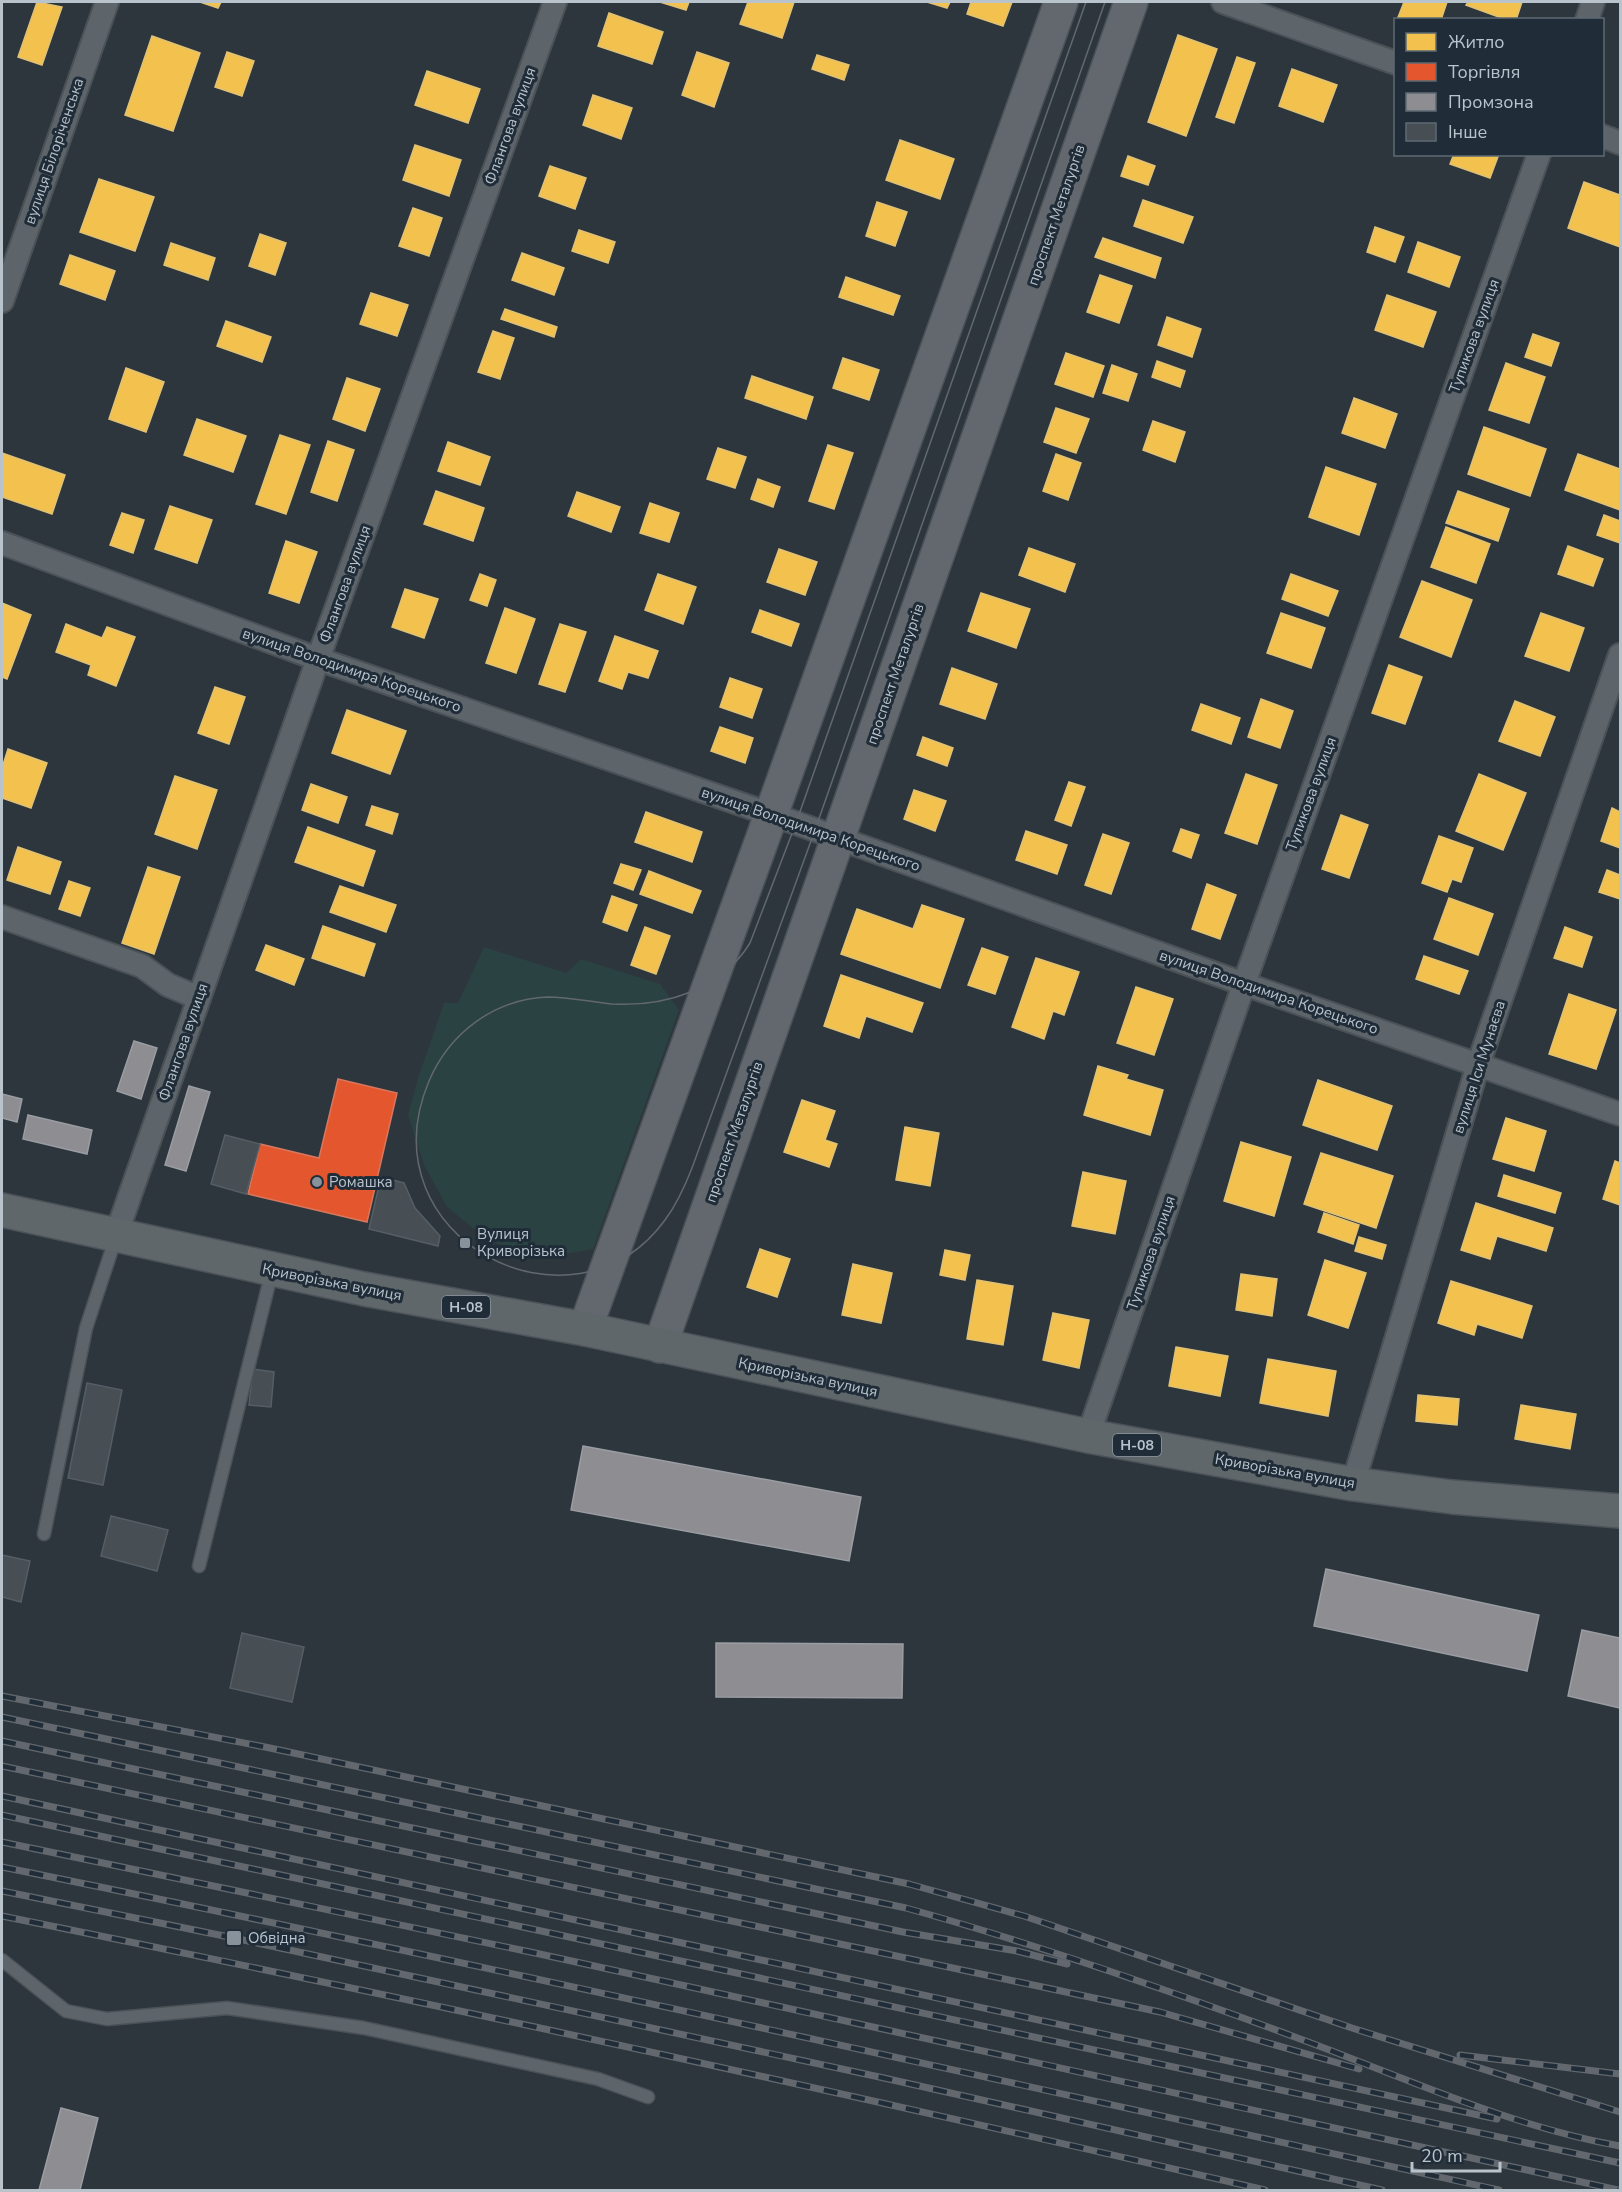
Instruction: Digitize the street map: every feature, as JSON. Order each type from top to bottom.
[{"type":"main road","points":[[585,1329],[1061,2]]},
{"type":"main road","name":"проспект Металургів","points":[[660,1346],[1131,2]]},
{"type":"main road","name":"Криворізька вулиця","points":[[2,1210],[272,1270],[585,1329],[1088,1436],[1353,1484],[1452,1497],[1620,1511]]},
{"type":"street","name":"вулиця Білоріченська","points":[[2,301],[107,2]]},
{"type":"street","name":"Флангова вулиця","points":[[116,1235],[318,660],[555,2]]},
{"type":"street","points":[[1223,2],[1394,63]]},
{"type":"street","points":[[1588,18],[1593,2]]},
{"type":"street","points":[[1604,137],[1620,143]]},
{"type":"street","name":"Тупикова вулиця","points":[[1088,1436],[1244,984],[1538,156]]},
{"type":"street","name":"вулиця Володимира Корецького","points":[[2,543],[318,660],[838,837],[1244,984],[1620,1114]]},
{"type":"street","name":"вулиця Іси Мунаєва","points":[[1353,1484],[1478,1065],[1620,655]]},
{"type":"street","points":[[2,917],[142,966],[168,985],[199,998]]},
{"type":"lane","points":[[44,1534],[86,1328],[116,1235]]},
{"type":"lane","points":[[199,1566],[272,1270]]},
{"type":"lane","points":[[2,1960],[66,2011],[107,2019],[227,2008],[364,2028],[598,2079],[648,2097]]},
{"type":"green space","points":[[484,947],[566,973],[581,959],[660,984],[679,1010],[593,1249],[543,1258],[489,1241],[447,1207],[424,1165],[408,1115],[419,1075],[444,1003],[458,1003]]},
{"type":"building: Житло","points":[[37,2],[62,7],[42,65],[18,57]]},
{"type":"building: Житло","points":[[200,2],[221,2],[218,8]]},
{"type":"building: Житло","points":[[660,2],[689,2],[686,10]]},
{"type":"building: Житло","points":[[748,2],[794,2],[782,38],[740,24]]},
{"type":"building: Житло","points":[[927,2],[950,2],[947,8]]},
{"type":"building: Житло","points":[[971,2],[1012,2],[1003,26],[967,14]]},
{"type":"building: Житло","points":[[1404,2],[1447,2],[1442,18],[1398,18]]},
{"type":"building: Житло","points":[[1468,2],[1522,2],[1517,18],[1502,18],[1466,5]]},
{"type":"building: Житло","points":[[609,13],[663,32],[652,64],[598,46]]},
{"type":"building: Житло","points":[[1178,35],[1217,49],[1186,136],[1148,122]]},
{"type":"building: Житло","points":[[152,36],[200,53],[173,131],[125,115]]},
{"type":"building: Житло","points":[[227,52],[254,61],[242,96],[215,87]]},
{"type":"building: Житло","points":[[697,52],[729,63],[714,107],[682,95]]},
{"type":"building: Житло","points":[[817,55],[849,65],[844,80],[812,69]]},
{"type":"building: Житло","points":[[1237,57],[1255,63],[1234,123],[1216,117]]},
{"type":"building: Житло","points":[[1292,69],[1337,85],[1323,122],[1279,106]]},
{"type":"building: Житло","points":[[427,71],[480,89],[468,123],[415,105]]},
{"type":"building: Житло","points":[[593,95],[632,108],[621,139],[583,125]]},
{"type":"building: Житло","points":[[900,140],[954,159],[940,199],[886,180]]},
{"type":"building: Житло","points":[[415,145],[461,160],[449,196],[403,180]]},
{"type":"building: Житло","points":[[1128,156],[1155,166],[1148,185],[1121,176]]},
{"type":"building: Житло","points":[[1453,156],[1498,156],[1490,178],[1450,164]]},
{"type":"building: Житло","points":[[550,166],[586,178],[575,209],[539,196]]},
{"type":"building: Житло","points":[[99,179],[154,197],[135,251],[80,232]]},
{"type":"building: Житло","points":[[1584,182],[1620,195],[1620,247],[1568,228]]},
{"type":"building: Житло","points":[[1143,200],[1193,217],[1183,243],[1134,226]]},
{"type":"building: Житло","points":[[877,202],[907,212],[895,246],[866,236]]},
{"type":"building: Житло","points":[[413,208],[442,218],[429,256],[399,246]]},
{"type":"building: Житло","points":[[1375,227],[1404,237],[1395,262],[1367,252]]},
{"type":"building: Житло","points":[[579,230],[615,242],[608,263],[572,251]]},
{"type":"building: Житло","points":[[260,234],[286,243],[275,275],[249,266]]},
{"type":"building: Житло","points":[[1103,238],[1161,258],[1155,278],[1095,257]]},
{"type":"building: Житло","points":[[1418,242],[1460,257],[1449,287],[1408,272]]},
{"type":"building: Житло","points":[[171,243],[215,258],[208,280],[164,265]]},
{"type":"building: Житло","points":[[522,253],[564,268],[554,295],[512,280]]},
{"type":"building: Житло","points":[[70,255],[115,271],[105,300],[60,284]]},
{"type":"building: Житло","points":[[1100,275],[1132,286],[1119,323],[1087,312]]},
{"type":"building: Житло","points":[[846,277],[900,296],[893,315],[839,297]]},
{"type":"building: Житло","points":[[371,293],[408,305],[397,336],[360,324]]},
{"type":"building: Житло","points":[[1387,295],[1436,312],[1423,347],[1375,330]]},
{"type":"building: Житло","points":[[505,309],[557,327],[554,337],[501,319]]},
{"type":"building: Житло","points":[[1167,317],[1201,329],[1192,357],[1158,345]]},
{"type":"building: Житло","points":[[226,321],[271,337],[262,362],[217,346]]},
{"type":"building: Житло","points":[[493,331],[514,338],[500,379],[478,372]]},
{"type":"building: Житло","points":[[1533,334],[1559,343],[1551,366],[1525,357]]},
{"type":"building: Житло","points":[[1066,353],[1104,366],[1093,397],[1055,384]]},
{"type":"building: Житло","points":[[843,358],[879,370],[869,400],[833,388]]},
{"type":"building: Житло","points":[[1157,361],[1185,371],[1180,387],[1152,377]]},
{"type":"building: Житло","points":[[1506,363],[1545,377],[1529,423],[1489,410]]},
{"type":"building: Житло","points":[[1112,365],[1137,374],[1128,401],[1103,393]]},
{"type":"building: Житло","points":[[126,368],[164,382],[146,432],[109,419]]},
{"type":"building: Житло","points":[[752,376],[813,397],[806,419],[745,398]]},
{"type":"building: Житло","points":[[347,378],[380,389],[365,431],[333,419]]},
{"type":"building: Житло","points":[[1354,398],[1397,414],[1385,448],[1342,433]]},
{"type":"building: Житло","points":[[1056,408],[1089,419],[1076,453],[1044,442]]},
{"type":"building: Житло","points":[[197,419],[246,436],[233,472],[184,455]]},
{"type":"building: Житло","points":[[1153,421],[1185,432],[1175,462],[1143,450]]},
{"type":"building: Житло","points":[[1484,427],[1546,449],[1530,496],[1468,474]]},
{"type":"building: Житло","points":[[280,435],[310,445],[286,514],[256,504]]},
{"type":"building: Житло","points":[[328,441],[354,450],[337,501],[311,492]]},
{"type":"building: Житло","points":[[448,442],[490,457],[480,485],[438,471]]},
{"type":"building: Житло","points":[[828,445],[853,453],[834,509],[809,501]]},
{"type":"building: Житло","points":[[718,448],[746,457],[735,488],[707,479]]},
{"type":"building: Житло","points":[[2,453],[65,475],[52,514],[2,497]]},
{"type":"building: Житло","points":[[1056,454],[1081,463],[1068,500],[1043,491]]},
{"type":"building: Житло","points":[[1578,454],[1620,469],[1620,510],[1565,490]]},
{"type":"building: Житло","points":[[1326,467],[1376,484],[1359,535],[1309,517]]},
{"type":"building: Житло","points":[[758,479],[780,487],[773,507],[751,499]]},
{"type":"building: Житло","points":[[436,491],[484,508],[473,541],[424,524]]},
{"type":"building: Житло","points":[[1458,491],[1509,509],[1498,541],[1446,523]]},
{"type":"building: Житло","points":[[577,492],[620,507],[611,532],[568,516]]},
{"type":"building: Житло","points":[[650,503],[679,513],[669,542],[640,533]]},
{"type":"building: Житло","points":[[170,506],[212,520],[197,563],[155,549]]},
{"type":"building: Житло","points":[[122,513],[144,520],[133,553],[110,545]]},
{"type":"building: Житло","points":[[1604,515],[1620,521],[1620,543],[1597,535]]},
{"type":"building: Житло","points":[[1446,527],[1490,544],[1476,583],[1431,567]]},
{"type":"building: Житло","points":[[286,541],[317,552],[299,603],[269,593]]},
{"type":"building: Житло","points":[[1568,546],[1603,559],[1593,586],[1558,574]]},
{"type":"building: Житло","points":[[1029,548],[1075,564],[1065,592],[1019,575]]},
{"type":"building: Житло","points":[[779,549],[817,562],[805,595],[767,582]]},
{"type":"building: Житло","points":[[480,574],[496,580],[487,606],[470,600]]},
{"type":"building: Житло","points":[[658,574],[696,587],[683,624],[645,610]]},
{"type":"building: Житло","points":[[1291,574],[1338,591],[1328,616],[1282,599]]},
{"type":"building: Житло","points":[[1422,581],[1472,600],[1451,657],[1400,637]]},
{"type":"building: Житло","points":[[405,589],[438,599],[424,638],[392,627]]},
{"type":"building: Житло","points":[[981,593],[1030,609],[1016,648],[968,631]]},
{"type":"building: Житло","points":[[2,603],[31,615],[7,679],[2,677]]},
{"type":"building: Житло","points":[[505,608],[535,619],[516,673],[486,663]]},
{"type":"building: Житло","points":[[760,610],[799,624],[791,646],[752,632]]},
{"type":"building: Житло","points":[[1281,613],[1325,628],[1311,668],[1267,653]]},
{"type":"building: Житло","points":[[1541,613],[1584,628],[1569,671],[1525,656]]},
{"type":"building: Житло","points":[[66,624],[102,638],[107,627],[135,637],[116,686],[88,675],[91,665],[56,652]]},
{"type":"building: Житло","points":[[560,624],[586,632],[565,692],[539,684]]},
{"type":"building: Житло","points":[[615,636],[658,651],[648,678],[628,672],[622,689],[599,681]]},
{"type":"building: Житло","points":[[1389,665],[1422,677],[1405,724],[1372,713]]},
{"type":"building: Житло","points":[[952,668],[997,684],[985,719],[940,704]]},
{"type":"building: Житло","points":[[730,678],[762,689],[752,718],[720,707]]},
{"type":"building: Житло","points":[[215,687],[245,697],[229,744],[198,733]]},
{"type":"building: Житло","points":[[1261,699],[1293,711],[1280,748],[1248,737]]},
{"type":"building: Житло","points":[[1515,701],[1555,717],[1540,756],[1499,741]]},
{"type":"building: Житло","points":[[1201,704],[1240,718],[1231,744],[1192,730]]},
{"type":"building: Житло","points":[[347,710],[406,731],[390,774],[332,753]]},
{"type":"building: Житло","points":[[720,727],[753,738],[745,763],[711,751]]},
{"type":"building: Житло","points":[[923,737],[953,748],[947,766],[917,755]]},
{"type":"building: Житло","points":[[8,749],[47,763],[31,808],[2,798],[2,768]]},
{"type":"building: Житло","points":[[1246,774],[1277,785],[1257,844],[1225,833]]},
{"type":"building: Житло","points":[[1479,774],[1526,793],[1503,850],[1456,831]]},
{"type":"building: Житло","points":[[175,776],[217,790],[197,849],[155,834]]},
{"type":"building: Житло","points":[[1069,782],[1085,787],[1071,826],[1055,820]]},
{"type":"building: Житло","points":[[311,784],[347,797],[338,823],[302,810]]},
{"type":"building: Житло","points":[[914,790],[946,801],[935,831],[904,819]]},
{"type":"building: Житло","points":[[372,806],[398,814],[392,834],[366,825]]},
{"type":"building: Житло","points":[[1612,808],[1620,812],[1620,848],[1601,841]]},
{"type":"building: Житло","points":[[646,812],[702,832],[692,862],[635,842]]},
{"type":"building: Житло","points":[[1341,815],[1368,825],[1349,878],[1322,869]]},
{"type":"building: Житло","points":[[308,827],[375,851],[363,886],[295,862]]},
{"type":"building: Житло","points":[[1181,829],[1199,835],[1191,858],[1173,851]]},
{"type":"building: Житло","points":[[1026,831],[1067,845],[1057,874],[1016,860]]},
{"type":"building: Житло","points":[[1103,834],[1129,843],[1111,894],[1085,885]]},
{"type":"building: Житло","points":[[1439,836],[1473,848],[1461,882],[1452,879],[1447,892],[1422,883]]},
{"type":"building: Житло","points":[[18,847],[61,862],[50,894],[7,880]]},
{"type":"building: Житло","points":[[621,864],[641,870],[633,890],[614,883]]},
{"type":"building: Житло","points":[[148,867],[180,877],[154,954],[122,943]]},
{"type":"building: Житло","points":[[1607,870],[1620,875],[1620,899],[1599,892]]},
{"type":"building: Житло","points":[[649,871],[701,891],[692,913],[640,894]]},
{"type":"building: Житло","points":[[69,881],[90,888],[80,916],[59,909]]},
{"type":"building: Житло","points":[[1207,884],[1236,895],[1220,939],[1192,929]]},
{"type":"building: Житло","points":[[340,886],[396,905],[386,932],[330,912]]},
{"type":"building: Житло","points":[[612,896],[637,905],[627,931],[603,922]]},
{"type":"building: Житло","points":[[1449,898],[1493,914],[1478,955],[1434,939]]},
{"type":"building: Житло","points":[[922,905],[964,919],[940,988],[841,954],[857,909],[913,929]]},
{"type":"building: Житло","points":[[323,926],[375,944],[364,976],[312,958]]},
{"type":"building: Житло","points":[[645,927],[670,936],[656,974],[631,965]]},
{"type":"building: Житло","points":[[1565,927],[1592,937],[1582,967],[1554,958]]},
{"type":"building: Житло","points":[[266,945],[304,959],[294,985],[256,970]]},
{"type":"building: Житло","points":[[982,948],[1008,957],[995,994],[968,985]]},
{"type":"building: Житло","points":[[1424,956],[1468,971],[1459,994],[1416,979]]},
{"type":"building: Житло","points":[[1036,958],[1079,972],[1064,1015],[1053,1011],[1044,1039],[1012,1027]]},
{"type":"building: Житло","points":[[841,975],[923,1003],[912,1032],[866,1016],[859,1038],[824,1026]]},
{"type":"building: Житло","points":[[1136,987],[1173,999],[1154,1055],[1117,1043]]},
{"type":"building: Житло","points":[[1569,994],[1616,1010],[1596,1069],[1549,1054]]},
{"type":"building: Житло","points":[[1098,1066],[1128,1075],[1126,1079],[1163,1090],[1150,1135],[1084,1115]]},
{"type":"building: Житло","points":[[1318,1080],[1392,1106],[1377,1150],[1303,1125]]},
{"type":"building: Житло","points":[[802,1100],[835,1111],[825,1140],[837,1144],[829,1167],[784,1152]]},
{"type":"building: Житло","points":[[1506,1118],[1546,1131],[1534,1171],[1493,1159]]},
{"type":"building: Житло","points":[[905,1127],[939,1133],[930,1186],[896,1180]]},
{"type":"building: Житло","points":[[1241,1142],[1291,1157],[1274,1216],[1224,1201]]},
{"type":"building: Житло","points":[[1321,1153],[1393,1176],[1376,1228],[1304,1204]]},
{"type":"building: Житло","points":[[1615,1161],[1620,1163],[1620,1205],[1603,1199]]},
{"type":"building: Житло","points":[[1083,1172],[1126,1181],[1115,1234],[1072,1226]]},
{"type":"building: Житло","points":[[1504,1175],[1561,1193],[1555,1213],[1498,1196]]},
{"type":"building: Житло","points":[[1476,1203],[1553,1228],[1546,1251],[1497,1236],[1490,1259],[1461,1250]]},
{"type":"building: Житло","points":[[1324,1213],[1359,1225],[1353,1244],[1318,1232]]},
{"type":"building: Житло","points":[[1359,1237],[1386,1245],[1382,1259],[1355,1251]]},
{"type":"building: Житло","points":[[760,1249],[790,1259],[777,1297],[747,1287]]},
{"type":"building: Житло","points":[[945,1250],[970,1255],[965,1280],[940,1275]]},
{"type":"building: Житло","points":[[1325,1260],[1366,1273],[1348,1328],[1308,1315]]},
{"type":"building: Житло","points":[[853,1264],[892,1273],[881,1323],[842,1315]]},
{"type":"building: Житло","points":[[1241,1274],[1277,1279],[1272,1316],[1236,1310]]},
{"type":"building: Житло","points":[[977,1280],[1013,1286],[1003,1345],[967,1339]]},
{"type":"building: Житло","points":[[1451,1281],[1532,1306],[1522,1338],[1477,1324],[1474,1335],[1438,1323]]},
{"type":"building: Житло","points":[[1053,1313],[1089,1320],[1079,1368],[1043,1360]]},
{"type":"building: Житло","points":[[1176,1347],[1228,1356],[1220,1396],[1169,1386]]},
{"type":"building: Житло","points":[[1268,1359],[1336,1371],[1328,1416],[1260,1403]]},
{"type":"building: Житло","points":[[1418,1395],[1459,1399],[1457,1425],[1416,1421]]},
{"type":"building: Житло","points":[[1521,1405],[1576,1414],[1570,1449],[1515,1439]]},
{"type":"building: Торгівля","points":[[338,1079],[397,1093],[367,1222],[248,1194],[260,1144],[319,1158]]},
{"type":"building: Промзона","points":[[134,1041],[157,1048],[141,1099],[117,1091]]},
{"type":"building: Промзона","points":[[189,1086],[210,1092],[186,1171],[165,1165]]},
{"type":"building: Промзона","points":[[2,1094],[22,1099],[17,1122],[2,1118]]},
{"type":"building: Промзона","points":[[28,1115],[92,1130],[87,1154],[23,1139]]},
{"type":"building: Промзона","points":[[583,1446],[861,1497],[849,1561],[571,1510]]},
{"type":"building: Промзона","points":[[1326,1569],[1539,1615],[1527,1671],[1314,1626]]},
{"type":"building: Промзона","points":[[1582,1630],[1620,1638],[1620,1708],[1568,1696]]},
{"type":"building: Промзона","points":[[716,1643],[903,1644],[902,1698],[716,1697]]},
{"type":"building: Промзона","points":[[61,2108],[98,2118],[80,2190],[39,2190]]},
{"type":"building: Інше","points":[[225,1135],[260,1144],[246,1194],[211,1184]]},
{"type":"building: Інше","points":[[381,1177],[404,1183],[415,1208],[440,1236],[438,1246],[369,1229]]},
{"type":"building: Інше","points":[[253,1369],[274,1372],[271,1407],[249,1405]]},
{"type":"building: Інше","points":[[87,1383],[122,1390],[103,1485],[68,1478]]},
{"type":"building: Інше","points":[[111,1516],[168,1530],[157,1571],[101,1556]]},
{"type":"building: Інше","points":[[2,1555],[30,1561],[21,1602],[2,1597]]},
{"type":"building: Інше","points":[[242,1633],[304,1647],[292,1702],[230,1688]]},
{"type":"tram line","points":[[1086,2],[796,823],[750,943],[724,973],[708,984],[671,998],[652,1002],[612,1004],[548,997],[510,1004],[476,1021],[462,1033],[449,1047],[429,1081],[416,1137],[425,1187],[450,1227],[488,1257],[532,1273],[580,1274],[626,1257],[665,1220],[680,1195],[692,1168],[815,830],[1105,2]]},
{"type":"railway","points":[[2,1696],[270,1748],[909,1884],[1024,1916],[1352,2028],[1620,2112]]},
{"type":"railway","points":[[2,1717],[906,1908],[1059,1954],[1160,1988],[1502,2115],[1580,2138],[1620,2146]]},
{"type":"railway","points":[[2,1741],[903,1932],[1017,1951],[1067,1964]]},
{"type":"railway","points":[[2,1766],[1160,2012],[1359,2069]]},
{"type":"railway","points":[[2,1796],[1497,2119]]},
{"type":"railway","points":[[2,1815],[1620,2163]]},
{"type":"railway","points":[[2,1842],[535,1953],[1618,2190]]},
{"type":"railway","points":[[2,1867],[564,1985],[1499,2190]]},
{"type":"railway","points":[[2,1891],[234,1938],[884,2078],[1382,2190]]},
{"type":"railway","points":[[2,1916],[635,2048],[1265,2190]]},
{"type":"railway","points":[[1460,2055],[1620,2074]]},
{"type":"place","name":"Ромашка","points":[[317,1182]]},
{"type":"place","name":"Вулиця Криворізька","points":[[465,1243]]},
{"type":"place","name":"Обвідна","points":[[234,1938]]}]
